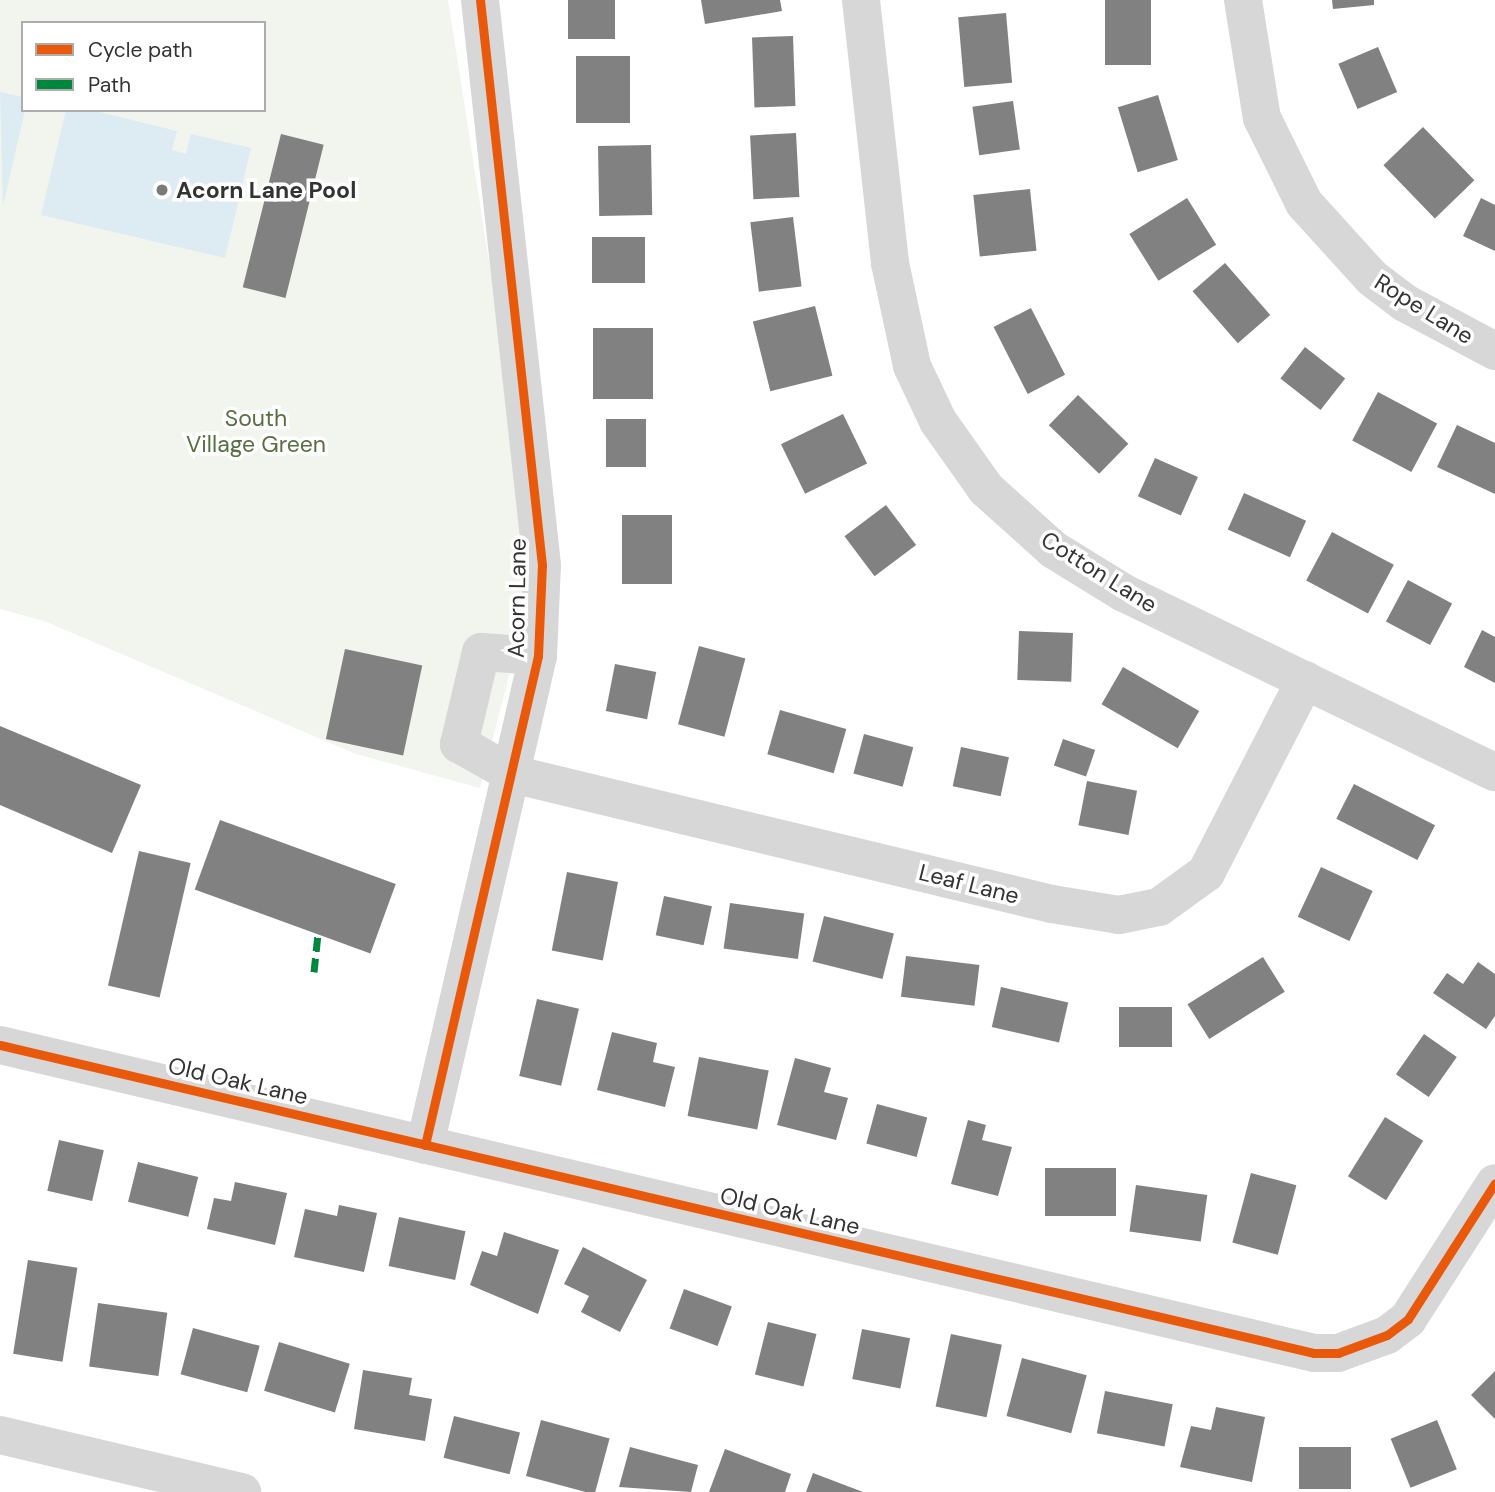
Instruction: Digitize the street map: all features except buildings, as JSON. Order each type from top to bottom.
[{"type":"street","name":"Acorn Lane","points":[[425,1145],[538,656],[542,565],[480,0]]},
{"type":"street","name":"Cotton Lane","points":[[861,0],[890,263],[912,366],[938,421],[986,489],[1054,550],[1124,593],[1495,772]]},
{"type":"street","name":"Rope Lane","points":[[1243,0],[1262,118],[1276,157],[1304,203],[1372,278],[1405,303],[1495,351]]},
{"type":"street","name":"Leaf Lane","points":[[538,656],[481,652],[460,744],[512,774],[1052,904],[1119,915],[1158,907],[1206,873],[1305,680]]},
{"type":"street","name":"Old Oak Lane","points":[[0,1047],[1314,1353],[1338,1353],[1362,1344],[1408,1319],[1495,1183]]},
{"type":"street","points":[[0,1435],[242,1492]]},
{"type":"green space","name":"South Village Green","points":[[0,0],[448,0],[537,567],[480,788],[356,754],[44,621],[0,609]]},
{"type":"shaded area","points":[[0,92],[21,97],[21,112],[25,112],[3,206]]},
{"type":"shaded area","name":"Acorn Lane Pool","points":[[66,112],[99,112],[177,131],[172,150],[186,154],[191,134],[251,148],[225,258],[41,215]]},
{"type":"marked path","points":[[314,972],[318,934]]},
{"type":"cycle path","points":[[425,1145],[538,656],[542,565],[480,0]]},
{"type":"cycle path","points":[[0,1045],[1314,1353],[1338,1353],[1387,1335],[1408,1319],[1495,1183]]},
{"type":"place","name":"Acorn Lane Pool","points":[[162,190]]}]
